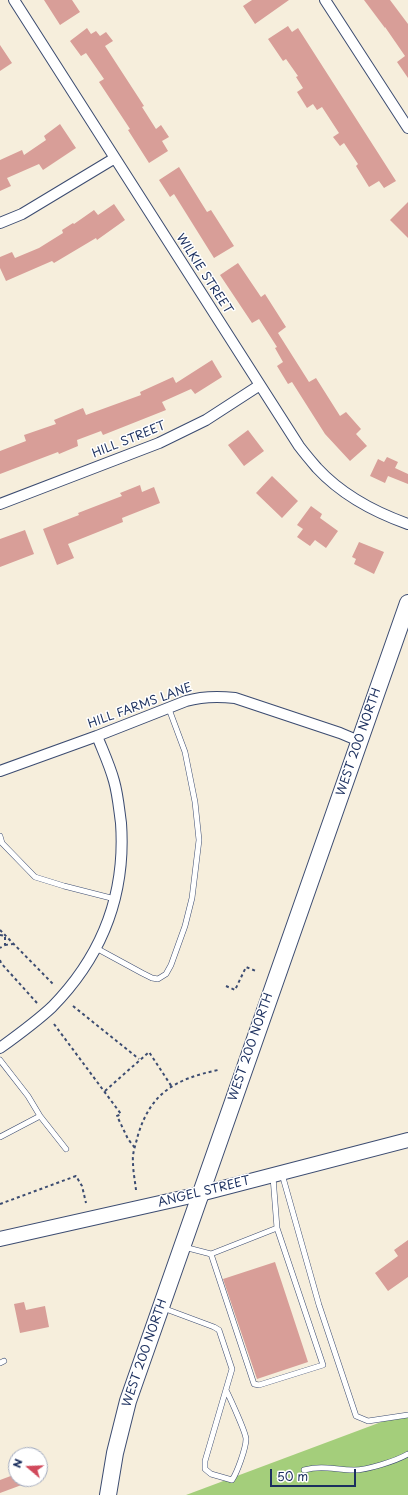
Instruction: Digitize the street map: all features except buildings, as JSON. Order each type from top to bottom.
[{"type":"main road","name":"WEST 200 NORTH","points":[[108,1495],[115,1453],[124,1414],[160,1307],[408,603]]},
{"type":"street","name":"WILKIE STREET","points":[[14,0],[299,446],[317,468],[336,486],[356,500],[383,515],[408,524]]},
{"type":"street","points":[[325,0],[408,128]]},
{"type":"street","points":[[0,223],[22,214],[115,158]]},
{"type":"street","name":"HILL STREET","points":[[0,504],[159,443],[206,420],[260,385]]},
{"type":"street","name":"HILL FARMS LANE","points":[[0,771],[169,709],[186,701],[201,697],[218,696],[235,698],[340,733],[359,742]]},
{"type":"street","points":[[0,1048],[52,1007],[76,980],[96,948],[107,924],[115,899],[121,869],[122,838],[119,809],[114,782],[97,736]]},
{"type":"street","name":"ANGEL STREET","points":[[0,1240],[200,1194],[408,1140]]},
{"type":"lane","points":[[96,948],[142,974],[158,979],[166,974],[172,965],[185,926],[192,898],[199,840],[195,802],[187,759],[169,709]]},
{"type":"lane","points":[[0,836],[2,843],[35,877],[115,899]]},
{"type":"lane","points":[[0,1060],[28,1096],[40,1116],[66,1148]]},
{"type":"lane","points":[[0,1137],[40,1116]]},
{"type":"lane","points":[[211,1254],[254,1384],[259,1385],[323,1365],[277,1228],[275,1191],[277,1174]]},
{"type":"lane","points":[[277,1174],[356,1416],[368,1421],[408,1415]]},
{"type":"lane","points":[[182,1246],[211,1254],[277,1228]]},
{"type":"lane","points":[[160,1307],[219,1330],[232,1369],[226,1390],[206,1461],[205,1469],[210,1474],[232,1480],[238,1468],[246,1438],[226,1390]]},
{"type":"lane","points":[[304,1470],[318,1467],[355,1470],[368,1468],[408,1454]]},
{"type":"path","points":[[0,930],[54,985]]},
{"type":"path","points":[[0,935],[5,936]]},
{"type":"path","points":[[5,936],[5,945]]},
{"type":"path","points":[[0,948],[5,945],[13,944]]},
{"type":"path","points":[[0,960],[37,1003]]},
{"type":"path","points":[[226,986],[234,990],[246,967],[256,970]]},
{"type":"path","points":[[73,1006],[139,1059]]},
{"type":"path","points":[[54,1024],[122,1114],[117,1116],[128,1139],[135,1148]]},
{"type":"path","points":[[104,1091],[139,1059],[149,1052],[172,1087]]},
{"type":"path","points":[[136,1190],[133,1161],[135,1148],[142,1124],[149,1109],[165,1092],[172,1087],[197,1075],[218,1070]]},
{"type":"path","points":[[0,1204],[76,1176],[82,1186],[86,1203]]},
{"type":"green space","points":[[408,1412],[408,1495],[186,1495]]}]
